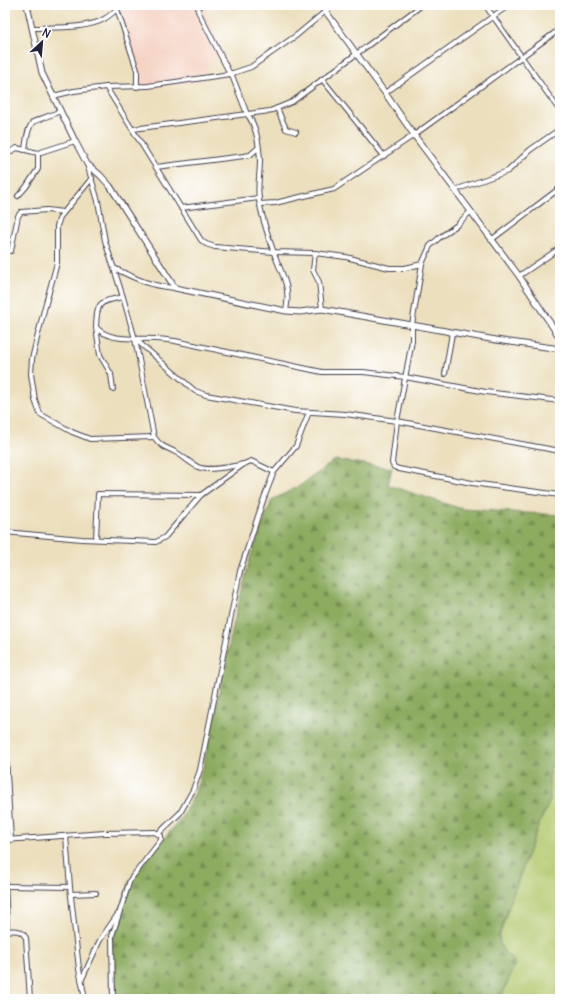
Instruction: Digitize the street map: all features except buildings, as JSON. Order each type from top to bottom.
[{"type":"street","points":[[27,5],[42,73],[74,141],[87,164],[92,178],[98,201],[105,241],[135,339],[154,437],[161,446],[175,452],[198,467],[214,468],[244,464]]},
{"type":"street","points":[[32,28],[97,23],[105,19],[121,5]]},
{"type":"street","points":[[199,5],[198,10],[200,15],[230,74],[256,131],[260,160],[258,187],[259,198],[274,252],[286,280],[289,298],[286,311]]},
{"type":"street","points":[[321,5],[386,93],[414,135],[519,276],[560,338]]},
{"type":"street","points":[[52,96],[74,91],[106,87],[148,86],[230,74],[256,65],[297,35],[325,10],[333,5]]},
{"type":"street","points":[[133,129],[270,111],[292,102],[422,5]]},
{"type":"street","points":[[485,5],[560,111]]},
{"type":"street","points":[[386,93],[492,15],[509,5]]},
{"type":"street","points":[[117,9],[137,70],[137,86]]},
{"type":"street","points":[[260,204],[275,203],[334,189],[414,135],[560,29]]},
{"type":"street","points":[[322,79],[384,156]]},
{"type":"street","points":[[106,87],[201,240],[206,244],[214,247],[274,252],[315,253],[346,258],[389,268],[405,268],[422,264]]},
{"type":"street","points":[[277,108],[286,129],[296,132]]},
{"type":"street","points":[[25,150],[29,129],[32,123],[35,120],[60,111]]},
{"type":"street","points":[[455,190],[508,171],[530,150],[560,129]]},
{"type":"street","points":[[5,155],[17,148],[38,152],[74,141]]},
{"type":"street","points":[[156,167],[250,155],[258,148]]},
{"type":"street","points":[[18,196],[26,188],[38,169],[38,152]]},
{"type":"street","points":[[87,164],[110,186],[175,288]]},
{"type":"street","points":[[92,178],[60,216],[57,226],[58,263],[42,316],[32,359],[31,374],[35,400],[40,414],[72,432],[90,439],[154,437]]},
{"type":"street","points":[[492,240],[560,188]]},
{"type":"street","points":[[181,208],[259,198]]},
{"type":"street","points":[[11,251],[18,216],[21,212],[47,210],[63,212]]},
{"type":"street","points":[[471,211],[457,225],[430,246],[422,264],[412,326],[412,341],[396,421],[392,463],[394,467],[399,469],[472,483],[560,494]]},
{"type":"street","points":[[519,276],[560,248]]},
{"type":"street","points":[[315,253],[313,270],[319,282],[322,309]]},
{"type":"street","points":[[114,268],[142,282],[158,287],[175,288],[286,311],[300,312],[322,309],[412,326],[560,349]]},
{"type":"street","points":[[113,389],[111,374],[100,355],[96,327],[96,311],[100,303],[123,297]]},
{"type":"street","points":[[96,327],[100,332],[108,336],[175,341],[322,372],[363,372],[405,377],[486,392],[560,401]]},
{"type":"street","points":[[446,374],[452,332]]},
{"type":"street","points":[[135,339],[195,391],[200,393],[295,411],[345,414],[396,421],[560,451]]},
{"type":"street","points":[[158,834],[180,814],[193,790],[200,770],[240,571],[274,472],[296,446],[309,412]]},
{"type":"street","points":[[5,479],[6,532],[156,542],[165,537],[201,495],[244,464],[251,461],[274,472]]},
{"type":"street","points":[[96,539],[98,494],[201,495]]},
{"type":"street","points":[[5,740],[11,840]]},
{"type":"street","points":[[5,840],[155,832],[161,836],[161,840],[130,880],[112,936],[113,999]]},
{"type":"street","points":[[66,836],[78,969],[82,980],[85,999]]},
{"type":"street","points":[[5,877],[6,930],[17,930],[23,933],[26,938],[30,999]]},
{"type":"street","points":[[5,886],[70,887]]},
{"type":"street","points":[[71,894],[96,893]]},
{"type":"street","points":[[82,980],[100,940],[120,910]]},
{"type":"shaded area","points":[[203,5],[223,54],[210,60],[202,81],[140,90],[137,66],[119,6]]},
{"type":"green space","points":[[335,460],[392,468],[388,485],[462,509],[560,515],[560,750],[549,771],[550,801],[539,824],[510,902],[499,937],[500,945],[505,953],[513,959],[515,965],[500,999],[112,999],[112,936],[130,880],[182,817],[195,793],[204,763],[236,613],[251,555],[272,500],[301,485]]},
{"type":"green space","points":[[560,750],[560,999],[500,999],[508,982],[513,959],[505,953],[500,945],[499,937],[510,902],[539,824],[550,801],[549,771]]}]
